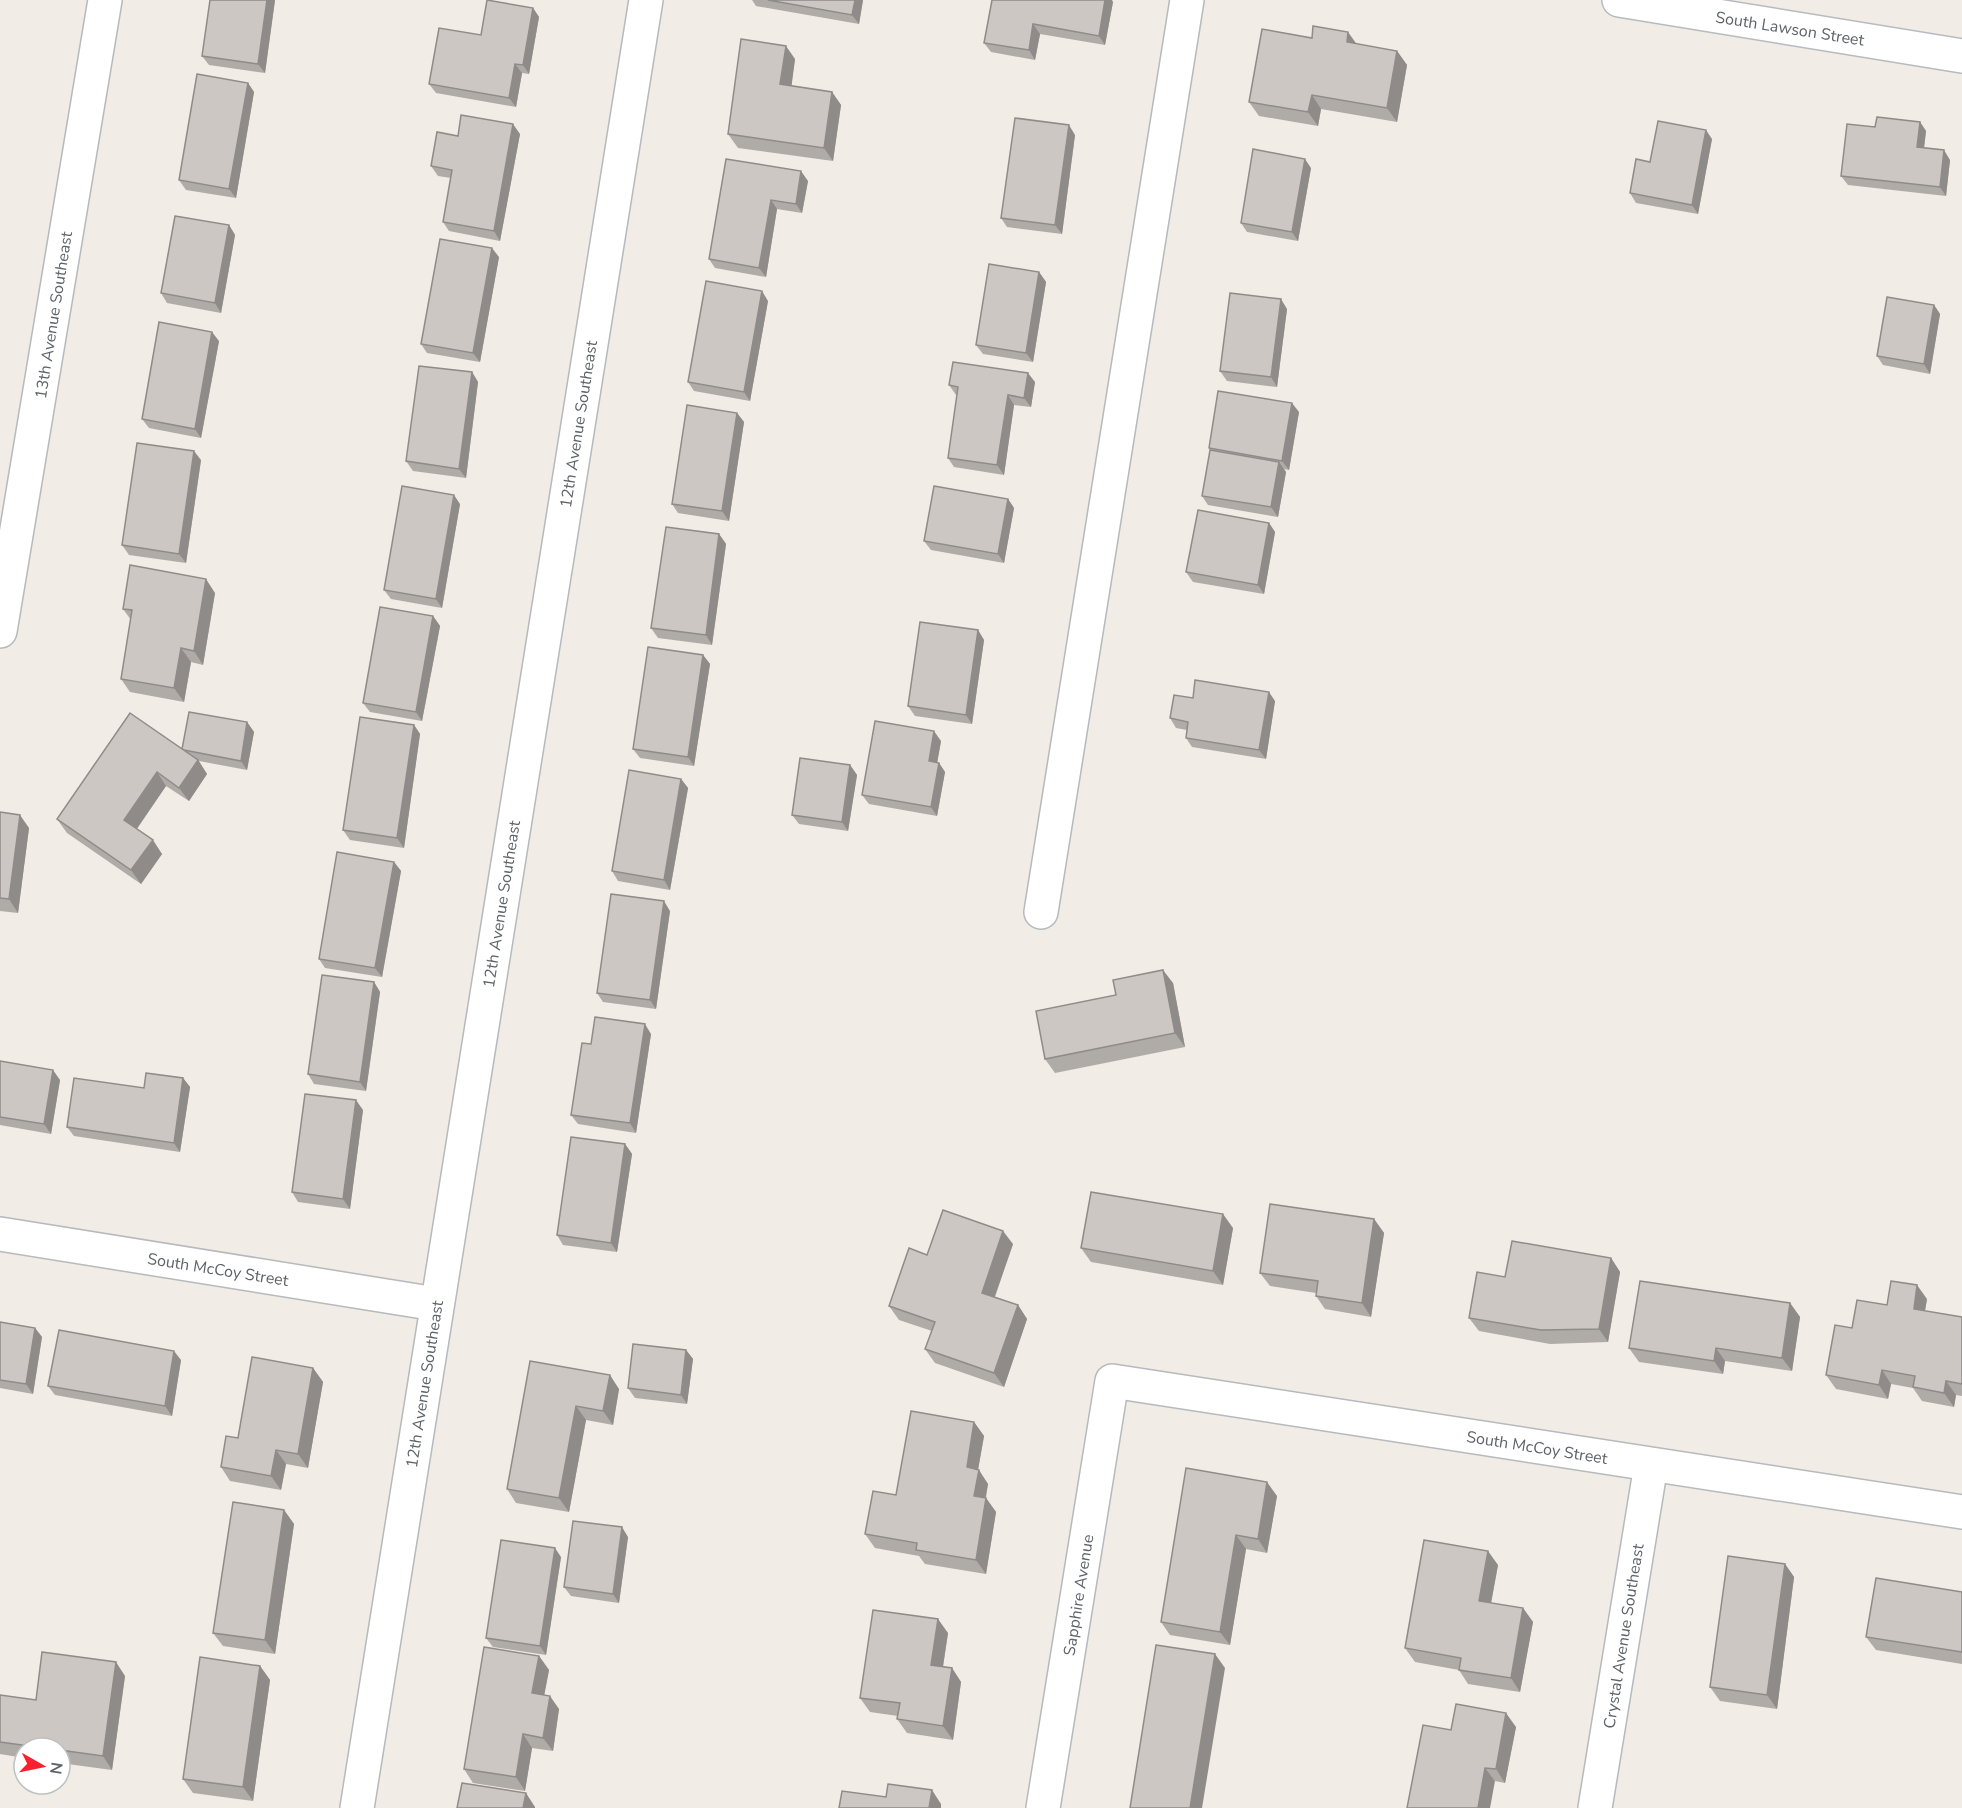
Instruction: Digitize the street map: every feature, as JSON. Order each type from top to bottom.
[{"type":"street","name":"13th Avenue Southeast","points":[[0,631],[105,0]]},
{"type":"street","name":"12th Avenue Southeast","points":[[357,1808],[646,0]]},
{"type":"street","points":[[1041,912],[1187,0]]},
{"type":"street","name":"South Lawson Street","points":[[1619,0],[1962,56]]},
{"type":"street","name":"South McCoy Street","points":[[0,1234],[436,1304]]},
{"type":"street","name":"South McCoy Street","points":[[1112,1381],[1962,1512]]},
{"type":"street","name":"Sapphire Avenue","points":[[1043,1808],[1112,1381]]},
{"type":"street","name":"Crystal Avenue Southeast","points":[[1595,1808],[1651,1465]]},
{"type":"building","points":[[210,0],[267,0],[258,64],[202,56]]},
{"type":"building","points":[[487,0],[533,8],[523,65],[515,64],[509,98],[429,84],[439,28],[481,35]]},
{"type":"building","points":[[768,0],[855,0],[852,15]]},
{"type":"building","points":[[992,0],[1105,0],[1099,36],[1033,24],[1029,50],[984,43]]},
{"type":"building","points":[[1313,26],[1348,32],[1347,42],[1397,51],[1387,108],[1312,95],[1308,112],[1249,102],[1262,29],[1312,38]]},
{"type":"building","points":[[741,39],[786,46],[780,84],[832,92],[824,148],[728,134]]},
{"type":"building","points":[[197,74],[248,83],[229,189],[179,180]]},
{"type":"building","points":[[461,115],[513,124],[494,231],[443,222],[452,170],[431,166],[437,132],[458,136]]},
{"type":"building","points":[[1877,117],[1920,122],[1917,147],[1944,150],[1940,187],[1841,176],[1847,124],[1875,127]]},
{"type":"building","points":[[1015,118],[1069,125],[1055,225],[1001,218]]},
{"type":"building","points":[[1658,121],[1706,130],[1692,205],[1630,193],[1636,159],[1650,162]]},
{"type":"building","points":[[1253,149],[1305,159],[1292,232],[1241,223]]},
{"type":"building","points":[[726,159],[801,171],[796,204],[771,200],[759,268],[709,259]]},
{"type":"building","points":[[175,216],[229,225],[215,303],[161,293]]},
{"type":"building","points":[[440,239],[492,248],[473,353],[421,344]]},
{"type":"building","points":[[989,264],[1039,272],[1026,353],[976,345]]},
{"type":"building","points":[[706,281],[762,291],[744,392],[688,382]]},
{"type":"building","points":[[1230,293],[1281,299],[1271,377],[1220,371]]},
{"type":"building","points":[[1887,297],[1934,305],[1924,364],[1877,356]]},
{"type":"building","points":[[159,322],[212,332],[195,429],[142,419]]},
{"type":"building","points":[[953,362],[1028,373],[1024,398],[1008,395],[997,465],[948,458],[958,387],[949,385]]},
{"type":"building","points":[[419,366],[472,372],[459,469],[406,461]]},
{"type":"building","points":[[1218,391],[1292,403],[1282,461],[1209,448]]},
{"type":"building","points":[[687,405],[737,413],[722,511],[672,504]]},
{"type":"building","points":[[137,443],[194,451],[179,554],[122,545]]},
{"type":"building","points":[[1210,450],[1279,462],[1271,507],[1202,496]]},
{"type":"building","points":[[402,486],[454,495],[436,599],[384,590]]},
{"type":"building","points":[[934,486],[1008,499],[998,554],[924,541]]},
{"type":"building","points":[[1198,510],[1269,523],[1258,585],[1186,572]]},
{"type":"building","points":[[666,527],[719,534],[706,635],[651,628]]},
{"type":"building","points":[[130,565],[206,579],[194,651],[181,648],[174,688],[121,679],[132,610],[123,609]]},
{"type":"building","points":[[380,607],[433,616],[416,712],[363,703]]},
{"type":"building","points":[[920,622],[978,630],[966,715],[908,706]]},
{"type":"building","points":[[648,647],[703,655],[688,757],[633,749]]},
{"type":"building","points":[[1195,680],[1269,692],[1259,750],[1186,738],[1188,722],[1170,718],[1174,695],[1193,698]]},
{"type":"building","points":[[189,712],[247,722],[241,761],[182,749]]},
{"type":"building","points":[[130,713],[198,760],[179,788],[157,772],[124,820],[153,840],[131,870],[57,819]]},
{"type":"building","points":[[360,717],[414,725],[397,838],[343,830]]},
{"type":"building","points":[[875,721],[934,731],[929,761],[939,763],[931,807],[862,795]]},
{"type":"building","points":[[800,758],[850,765],[842,822],[792,815]]},
{"type":"building","points":[[629,770],[681,779],[664,880],[612,871]]},
{"type":"building","points":[[0,812],[20,815],[9,899],[0,898]]},
{"type":"building","points":[[337,852],[394,862],[375,968],[319,959]]},
{"type":"building","points":[[611,894],[664,901],[650,1000],[597,993]]},
{"type":"building","points":[[1163,970],[1175,1033],[1045,1059],[1036,1011],[1116,995],[1113,980]]},
{"type":"building","points":[[322,975],[374,982],[360,1082],[308,1074]]},
{"type":"building","points":[[595,1017],[645,1024],[630,1123],[571,1115],[582,1043],[591,1044]]},
{"type":"building","points":[[0,1061],[53,1070],[44,1124],[0,1117]]},
{"type":"building","points":[[146,1073],[183,1078],[174,1143],[67,1127],[74,1078],[144,1088]]},
{"type":"building","points":[[305,1094],[356,1100],[343,1199],[292,1192]]},
{"type":"building","points":[[571,1137],[625,1144],[611,1243],[557,1235]]},
{"type":"building","points":[[1091,1192],[1223,1214],[1213,1271],[1081,1248]]},
{"type":"building","points":[[1270,1204],[1374,1219],[1362,1303],[1316,1296],[1318,1281],[1260,1273]]},
{"type":"building","points":[[943,1210],[1003,1231],[982,1293],[1018,1305],[994,1373],[925,1349],[935,1322],[889,1306],[909,1248],[927,1255]]},
{"type":"building","points":[[1512,1241],[1611,1258],[1599,1329],[1541,1330],[1469,1318],[1477,1272],[1505,1277]]},
{"type":"building","points":[[1640,1281],[1790,1303],[1782,1358],[1716,1348],[1714,1361],[1629,1348]]},
{"type":"building","points":[[1891,1281],[1917,1285],[1914,1309],[1962,1317],[1962,1384],[1946,1381],[1944,1393],[1913,1387],[1915,1376],[1882,1370],[1879,1385],[1826,1375],[1835,1325],[1852,1328],[1857,1300],[1887,1305]]},
{"type":"building","points":[[0,1322],[35,1328],[26,1384],[0,1380]]},
{"type":"building","points":[[59,1330],[174,1351],[165,1406],[48,1386]]},
{"type":"building","points":[[633,1344],[686,1350],[681,1395],[628,1388]]},
{"type":"building","points":[[252,1357],[313,1368],[298,1454],[276,1450],[271,1476],[221,1467],[226,1436],[238,1438]]},
{"type":"building","points":[[530,1361],[610,1375],[603,1411],[576,1406],[559,1498],[507,1489]]},
{"type":"building","points":[[911,1411],[974,1422],[967,1467],[979,1470],[974,1496],[986,1498],[976,1560],[916,1550],[917,1543],[865,1534],[873,1491],[896,1495]]},
{"type":"building","points":[[1186,1468],[1267,1482],[1258,1539],[1236,1535],[1220,1632],[1161,1622]]},
{"type":"building","points":[[233,1502],[284,1510],[265,1640],[213,1633]]},
{"type":"building","points":[[573,1521],[622,1527],[613,1594],[564,1587]]},
{"type":"building","points":[[501,1540],[555,1548],[540,1646],[486,1638]]},
{"type":"building","points":[[1424,1540],[1488,1551],[1479,1601],[1523,1608],[1511,1678],[1459,1670],[1461,1658],[1405,1648]]},
{"type":"building","points":[[1728,1556],[1785,1564],[1767,1695],[1710,1687]]},
{"type":"building","points":[[1876,1578],[1962,1592],[1962,1652],[1866,1637]]},
{"type":"building","points":[[873,1610],[938,1619],[931,1665],[952,1668],[943,1726],[897,1719],[900,1703],[860,1698]]},
{"type":"building","points":[[1156,1645],[1215,1654],[1190,1808],[1130,1808]]},
{"type":"building","points":[[484,1647],[539,1656],[532,1693],[550,1696],[543,1738],[523,1734],[516,1777],[464,1769]]},
{"type":"building","points":[[42,1652],[116,1662],[103,1756],[72,1752],[72,1736],[12,1736],[12,1744],[0,1742],[0,1695],[36,1700]]},
{"type":"building","points":[[200,1657],[260,1666],[243,1787],[183,1779]]},
{"type":"building","points":[[1456,1704],[1506,1713],[1496,1769],[1485,1768],[1478,1808],[1407,1808],[1423,1725],[1451,1730]]},
{"type":"building","points":[[462,1783],[526,1793],[523,1808],[457,1808]]},
{"type":"building","points":[[888,1784],[932,1790],[929,1808],[839,1808],[842,1791],[886,1797]]}]
